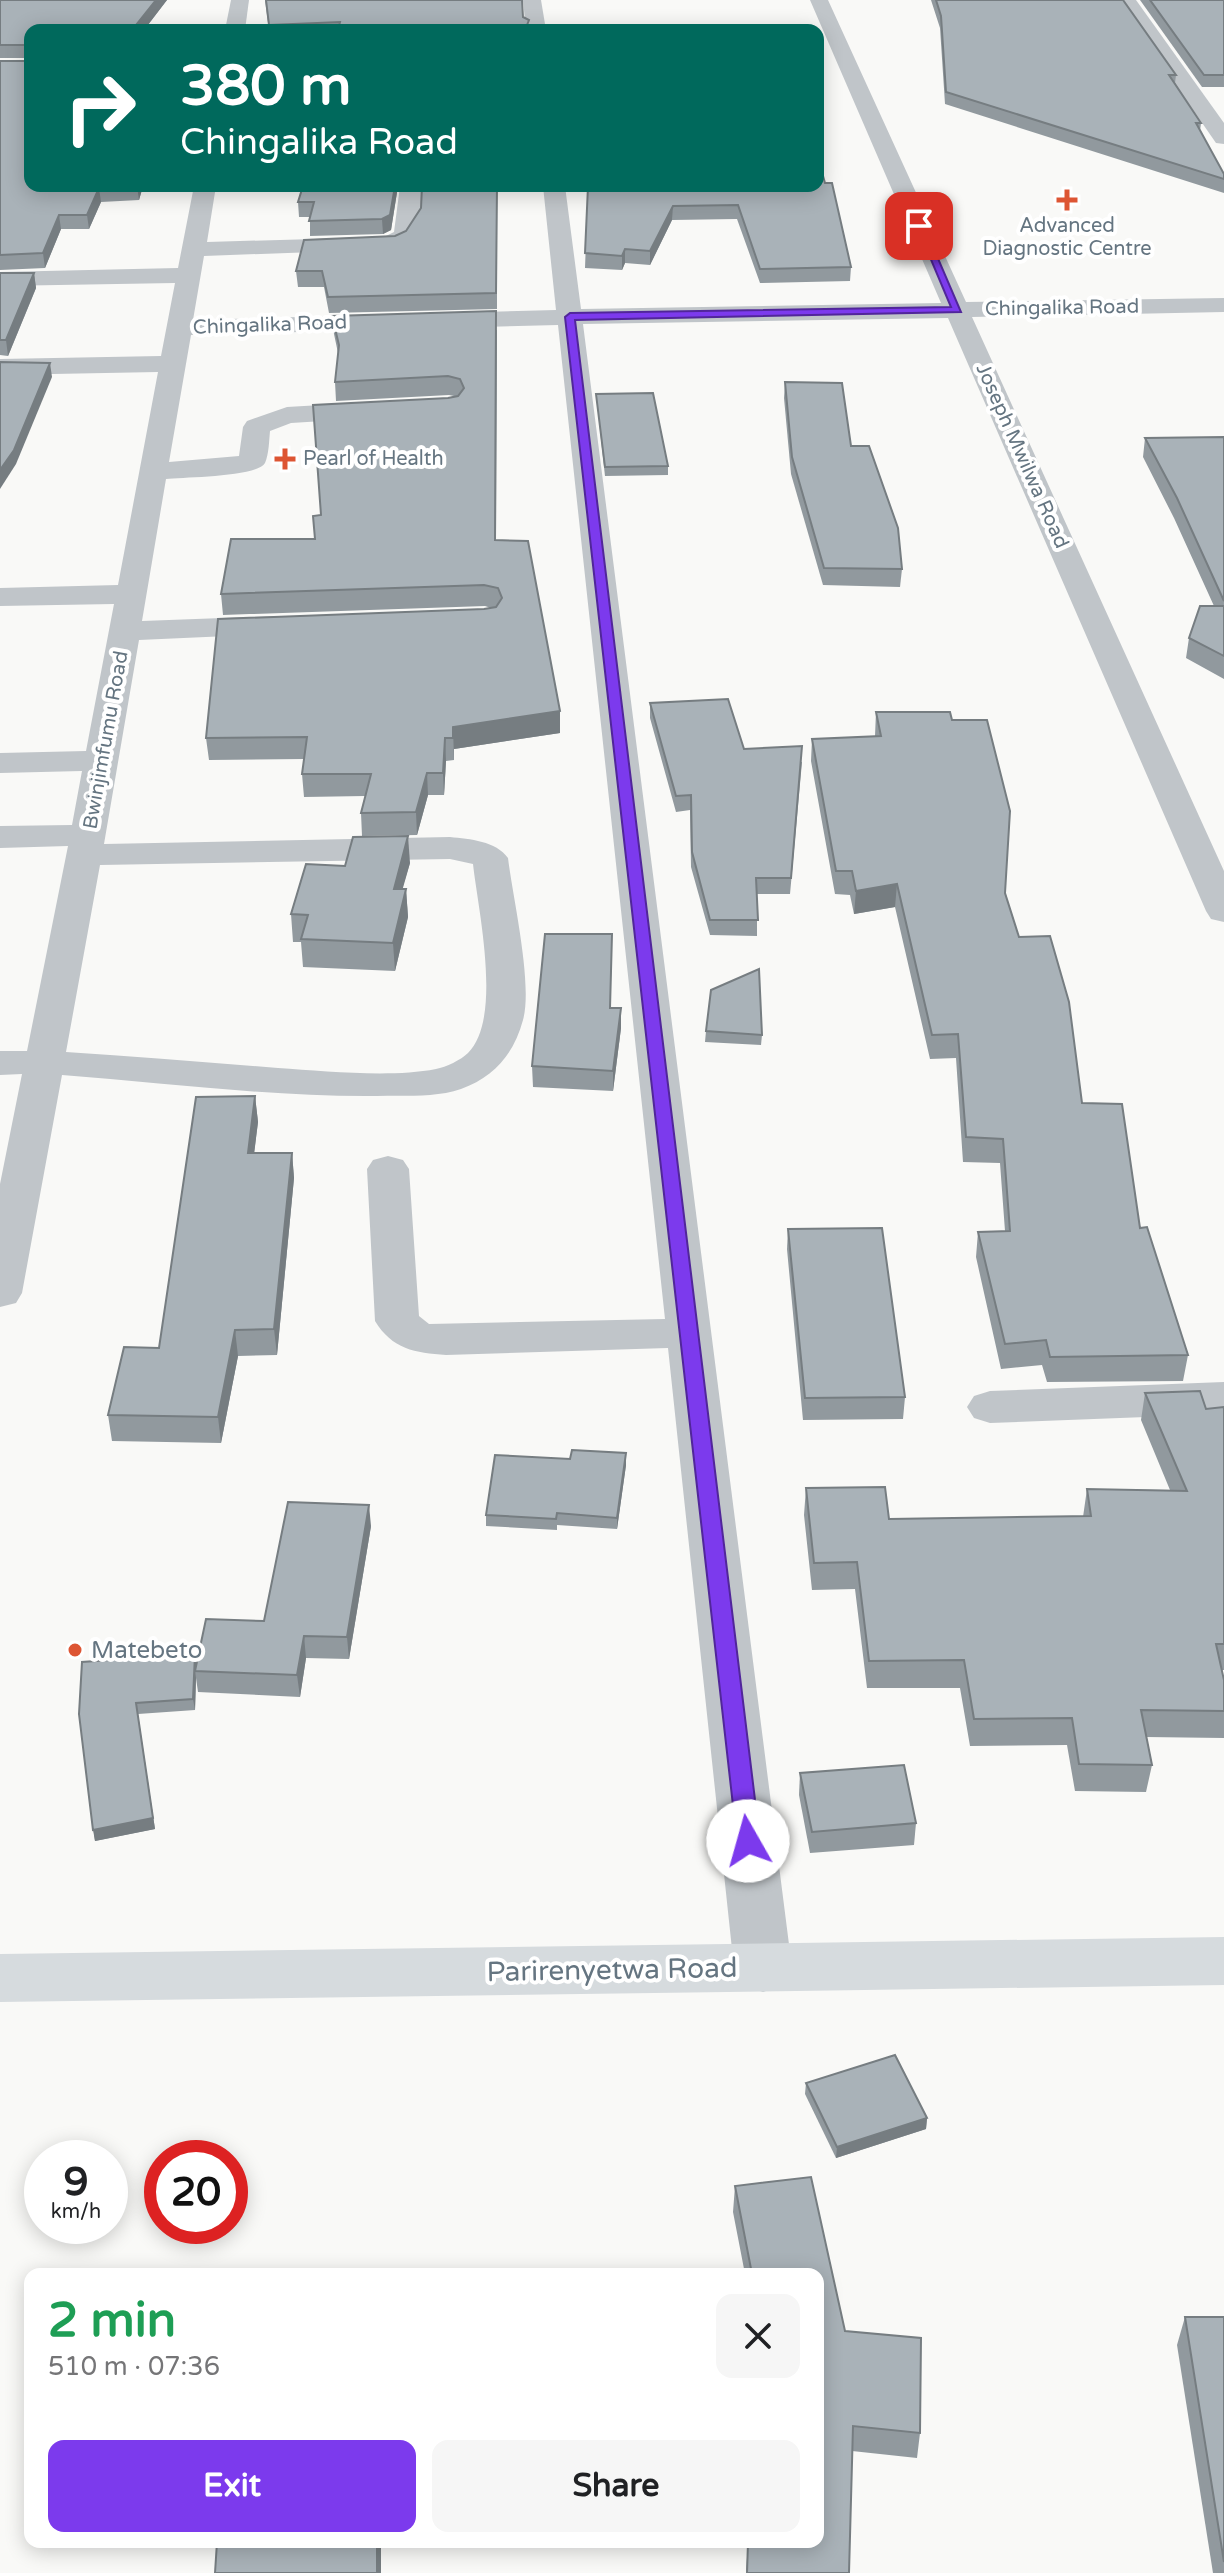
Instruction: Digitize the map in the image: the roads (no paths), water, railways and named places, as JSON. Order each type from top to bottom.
[{"type":"main road","name":"Parirenyetwa Road","points":[[0,1978],[1224,1961]]},
{"type":"street","points":[[236,24],[240,0]]},
{"type":"street","points":[[532,0],[535,24]]},
{"type":"street","name":"Joseph Mwilwa Road","points":[[819,0],[1224,911]]},
{"type":"street","points":[[1126,0],[1224,138]]},
{"type":"street","name":"Bwinjimfumu Road","points":[[0,1291],[46,1062],[204,192]]},
{"type":"street","points":[[0,279],[388,244],[402,238],[406,232],[410,192]]},
{"type":"street","points":[[555,192],[763,1968]]},
{"type":"street","name":"Chingalika Road","points":[[181,328],[570,317],[1224,305]]},
{"type":"street","points":[[0,367],[174,364]]},
{"type":"street","points":[[155,471],[239,465],[252,461],[257,427],[287,415],[405,409]]},
{"type":"street","points":[[0,597],[132,594]]},
{"type":"street","points":[[126,631],[298,624]]},
{"type":"street","points":[[0,763],[101,761]]},
{"type":"street","points":[[0,837],[86,845],[471,850],[490,858],[508,999],[503,1023],[486,1059],[448,1080],[335,1084],[46,1062],[0,1063]]},
{"type":"street","points":[[388,1169],[397,1321],[418,1338],[446,1340],[689,1333]]},
{"type":"street","points":[[990,1407],[1224,1398]]},
{"type":"place","name":"Advanced Diagnostic Centre","points":[[1067,200]]},
{"type":"place","name":"Pearl of Health","points":[[285,459]]},
{"type":"place","name":"Matebeto","points":[[75,1650]]}]
